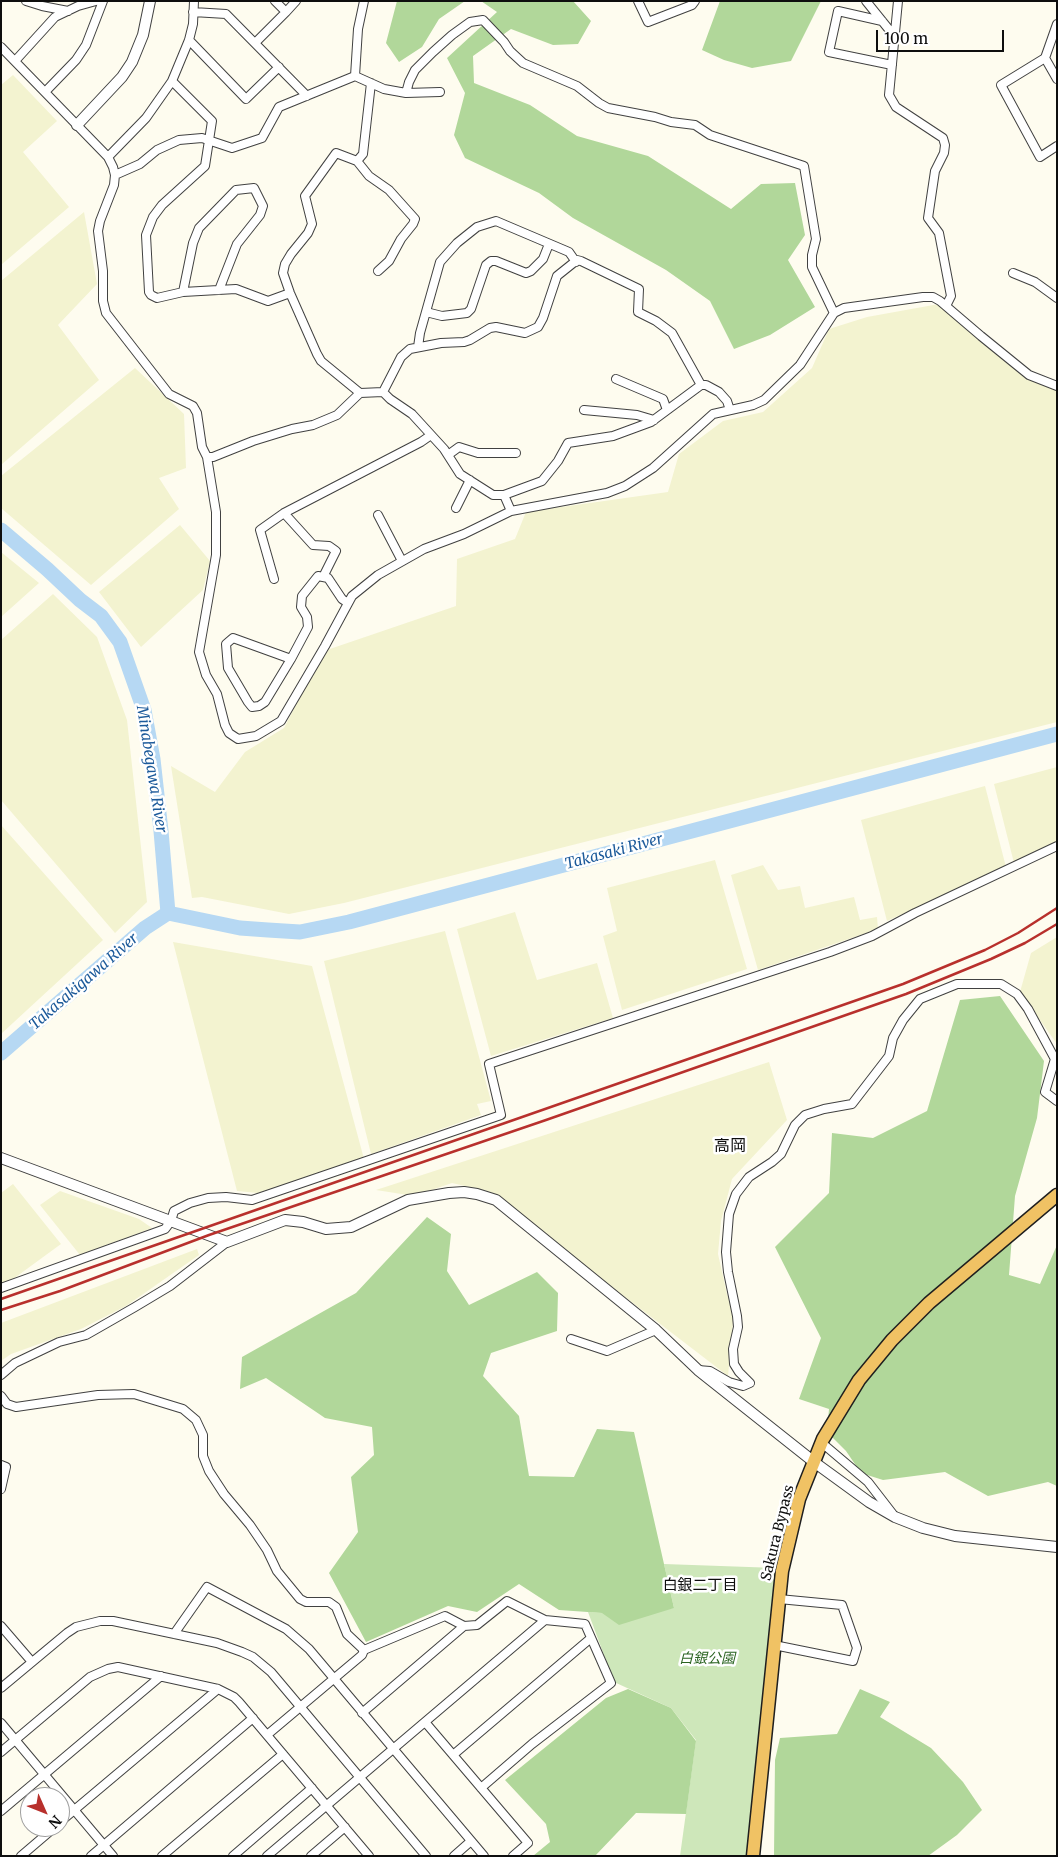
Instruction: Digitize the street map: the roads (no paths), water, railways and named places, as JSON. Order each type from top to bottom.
[{"type":"highway","name":"Sakura Bypass","points":[[753,1856],[782,1571],[799,1499],[822,1443],[859,1380],[892,1340],[929,1303],[1057,1195]]},
{"type":"street","points":[[26,1],[68,11]]},
{"type":"street","points":[[15,61],[55,17],[78,6],[96,1]]},
{"type":"street","points":[[45,92],[76,60],[86,45],[103,1]]},
{"type":"street","points":[[77,125],[122,77],[132,62],[143,35],[150,1]]},
{"type":"street","points":[[108,157],[146,118],[172,81],[189,40],[194,1]]},
{"type":"street","points":[[276,1],[286,12]]},
{"type":"street","points":[[255,43],[296,1]]},
{"type":"street","points":[[355,76],[358,29],[364,1]]},
{"type":"street","points":[[638,1],[648,22],[692,5],[695,1]]},
{"type":"street","points":[[866,1],[895,37]]},
{"type":"street","points":[[898,1],[890,95],[896,107],[942,138],[945,145],[944,153],[935,171],[928,218],[939,233],[951,296],[946,306]]},
{"type":"street","points":[[882,21],[838,11],[829,52],[892,66]]},
{"type":"street","points":[[193,12],[226,14],[307,96]]},
{"type":"street","points":[[406,93],[408,82],[415,70],[433,52],[470,22],[483,20],[523,63],[577,86],[608,108],[671,122],[695,125],[710,135],[804,166],[816,239],[812,255],[812,267],[834,313]]},
{"type":"street","points":[[1057,24],[1053,46],[1045,58],[1001,85],[1040,157],[1057,146]]},
{"type":"street","points":[[189,40],[246,99],[279,67]]},
{"type":"street","points":[[1,46],[108,157],[115,175],[114,185],[100,220],[98,231],[103,271],[103,301],[106,312],[170,394],[193,406],[197,413],[202,447],[207,457],[216,512],[216,554],[199,652],[206,675],[217,694],[224,725],[229,734],[238,739],[256,736],[281,721],[352,596],[378,575],[424,549],[464,534],[511,511],[607,493],[625,486],[653,468],[713,414],[753,405],[764,400],[800,365],[834,313],[844,308],[933,297],[1029,375],[1057,386]]},
{"type":"street","points":[[1045,58],[1057,78]]},
{"type":"street","points":[[115,175],[140,164],[157,150],[179,140],[202,138],[232,148],[262,138],[279,107],[355,76],[384,89],[406,93],[440,92]]},
{"type":"street","points":[[172,81],[212,121],[205,166],[162,205],[153,217],[146,234],[149,292],[151,296],[157,298],[183,292],[236,289],[268,301],[290,293]]},
{"type":"street","points":[[357,162],[363,154],[371,83]]},
{"type":"street","points":[[360,393],[321,361],[290,293],[283,273],[284,264],[308,233],[312,224],[305,196],[336,153],[357,162],[369,176],[389,190],[415,219],[389,261],[378,271]]},
{"type":"street","points":[[183,292],[193,243],[199,228],[236,190],[254,188],[262,206],[260,215],[237,244],[219,290]]},
{"type":"street","points":[[418,347],[420,333],[440,262],[457,243],[477,227],[496,221],[569,252],[576,262]]},
{"type":"street","points":[[426,312],[442,316],[467,313],[471,309],[486,265],[496,261],[526,273],[531,271],[542,259],[549,244]]},
{"type":"street","points":[[384,392],[404,353],[410,349],[441,343],[464,342],[490,328],[496,327],[525,333],[538,327],[543,318],[557,276],[576,262],[581,261],[639,289],[638,312],[672,332],[701,385]]},
{"type":"street","points":[[1013,273],[1035,282],[1057,298]]},
{"type":"street","points":[[616,380],[663,399],[667,410]]},
{"type":"street","points":[[384,392],[390,399],[412,414],[448,455],[460,474],[493,495],[504,496],[542,481],[558,461],[568,443],[613,436],[654,420],[701,385],[706,385],[719,392],[730,410]]},
{"type":"street","points":[[207,457],[213,457],[253,441],[312,425],[337,415],[360,393],[384,392]]},
{"type":"street","points":[[584,410],[636,415],[654,420]]},
{"type":"street","points":[[274,579],[260,530],[284,513],[431,435]]},
{"type":"street","points":[[448,455],[459,447],[478,453],[516,454]]},
{"type":"street","points":[[456,508],[470,480]]},
{"type":"street","points":[[504,496],[511,511]]},
{"type":"street","points":[[284,513],[314,545],[329,546],[336,551],[323,577]]},
{"type":"street","points":[[378,515],[402,561]]},
{"type":"street","points":[[291,659],[233,638],[226,644],[228,668],[252,707],[259,706],[266,702],[291,659],[308,627],[307,618],[301,607],[302,596],[318,576],[328,578],[342,599],[348,604]]},
{"type":"street","points":[[1,1288],[166,1230],[174,1211],[190,1203],[217,1198],[252,1200],[501,1115],[489,1064],[830,952],[872,936],[915,913],[1057,846]]},
{"type":"street","points":[[698,1370],[710,1371],[729,1382],[743,1386],[750,1383],[734,1364],[733,1349],[738,1327],[726,1252],[729,1214],[736,1194],[748,1177],[781,1154],[795,1125],[805,1115],[824,1109],[852,1104],[889,1056],[893,1038],[903,1020],[920,999],[957,984],[1001,984],[1016,994],[1028,1009],[1055,1059],[1045,1092],[1057,1101]]},
{"type":"street","points":[[1,1158],[227,1242]]},
{"type":"street","points":[[1,1375],[15,1363],[59,1342],[86,1336],[170,1286],[227,1242],[285,1220],[303,1222],[326,1229],[350,1227],[408,1200],[449,1193],[464,1192],[477,1194],[496,1200],[656,1330],[698,1370],[814,1462],[869,1502],[895,1517],[922,1528],[956,1536],[1057,1547]]},
{"type":"street","points":[[571,1339],[607,1351],[656,1330]]},
{"type":"street","points":[[1,1396],[7,1404],[16,1407],[98,1395],[134,1394],[182,1409],[196,1420],[203,1435],[204,1456],[209,1471],[224,1494],[250,1525],[267,1550],[278,1571],[300,1599],[306,1602],[329,1602],[336,1607],[347,1634],[364,1650]]},
{"type":"street","points":[[822,1443],[868,1482],[895,1517]]},
{"type":"street","points":[[1,1465],[6,1467],[1,1489]]},
{"type":"street","points":[[174,1634],[207,1587],[286,1629],[299,1638],[484,1856]]},
{"type":"street","points":[[774,1645],[853,1661],[856,1648],[842,1605],[779,1599]]},
{"type":"street","points":[[267,1736],[362,1655],[364,1650],[444,1616],[464,1626],[477,1625],[507,1601],[545,1620],[585,1624],[611,1683],[532,1744],[481,1788]]},
{"type":"street","points":[[266,1856],[545,1620]]},
{"type":"street","points":[[1,1688],[67,1633],[88,1623],[113,1621],[217,1643],[242,1652],[253,1657],[271,1672],[426,1856]]},
{"type":"street","points":[[1,1626],[32,1662]]},
{"type":"street","points":[[362,1713],[464,1626]]},
{"type":"street","points":[[453,1755],[591,1638]]},
{"type":"street","points":[[1,1752],[97,1673],[108,1669],[118,1667],[218,1689],[234,1697],[253,1718],[369,1856]]},
{"type":"street","points":[[1,1812],[161,1676]]},
{"type":"street","points":[[70,1814],[218,1689]]},
{"type":"street","points":[[90,1856],[253,1718]]},
{"type":"street","points":[[425,1722],[528,1843],[513,1856]]},
{"type":"street","points":[[1,1724],[113,1856]]},
{"type":"street","points":[[162,1856],[283,1754]]},
{"type":"street","points":[[233,1856],[312,1788]]},
{"type":"street","points":[[311,1856],[345,1827]]},
{"type":"street","points":[[21,1856],[43,1837]]},
{"type":"street","points":[[454,1856],[471,1841]]},
{"type":"waterway","name":"Minabegawa River","points":[[1,530],[80,600],[101,616],[120,642],[144,710],[153,759],[168,913]]},
{"type":"waterway","name":"Takasaki River","points":[[1,1053],[145,928],[168,913],[240,928],[300,932],[349,922],[1057,734]]},
{"type":"railway","points":[[1,1299],[903,984],[985,950],[1018,933],[1057,908]]},
{"type":"railway","points":[[1,1310],[60,1291],[209,1235],[906,994],[991,959],[1025,943],[1057,924]]},
{"type":"district","name":"高岡","points":[[730,1146]]},
{"type":"district","name":"白銀二丁目","points":[[700,1586]]},
{"type":"water label","name":"Takasakigawa River","points":[[84,982]]},
{"type":"park label","name":"白銀公園","points":[[707,1659]]}]
